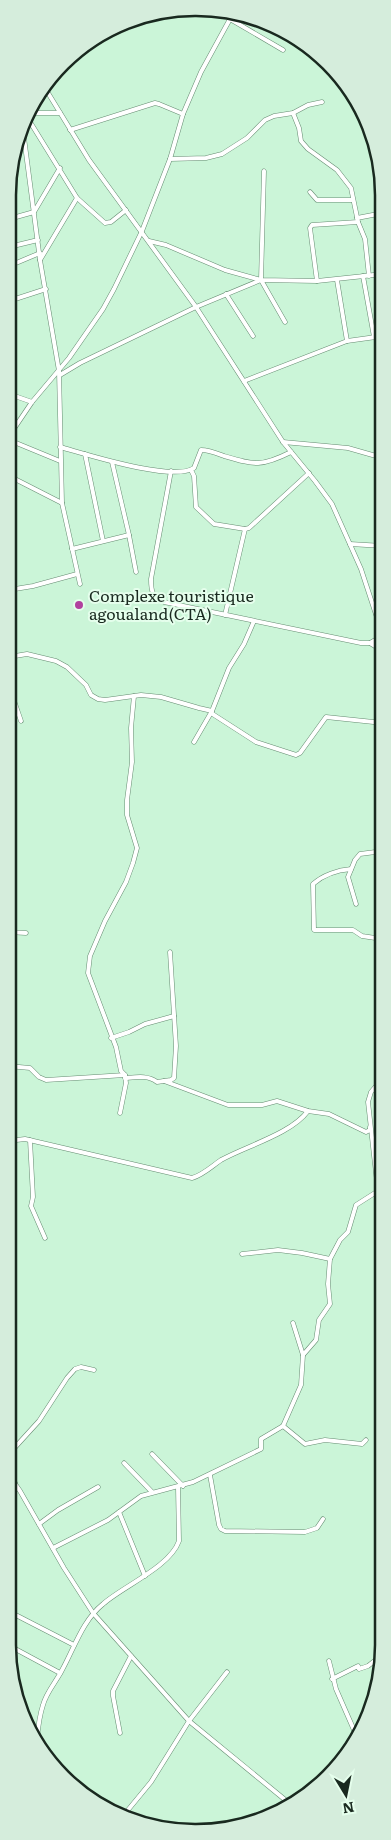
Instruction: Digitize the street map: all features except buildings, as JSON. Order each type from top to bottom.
[{"type":"street","points":[[16,427],[32,402],[59,373],[103,309],[142,231],[170,159],[183,114],[201,72],[230,20]]},
{"type":"street","points":[[232,20],[283,50]]},
{"type":"street","points":[[48,93],[89,160],[196,307],[282,442],[309,473],[332,504],[361,569],[375,612]]},
{"type":"street","points":[[170,159],[206,158],[222,154],[247,138],[265,120],[274,116],[293,113],[308,105],[322,102]]},
{"type":"street","points":[[70,130],[155,103],[183,114]]},
{"type":"street","points":[[36,115],[60,113]]},
{"type":"street","points":[[293,113],[300,128],[301,141],[308,149],[337,170],[351,188],[357,220],[365,240],[369,276]]},
{"type":"street","points":[[32,122],[77,198],[105,223],[111,222],[126,210]]},
{"type":"street","points":[[24,143],[40,260],[59,373],[62,503],[80,584]]},
{"type":"street","points":[[16,217],[34,212],[60,168]]},
{"type":"street","points":[[264,171],[261,280],[285,322]]},
{"type":"street","points":[[310,192],[317,200],[353,200]]},
{"type":"street","points":[[40,260],[77,198]]},
{"type":"street","points":[[317,281],[310,228],[312,225],[357,220],[375,215]]},
{"type":"street","points":[[16,245],[38,240]]},
{"type":"street","points":[[149,241],[224,270],[261,280],[317,281],[375,275]]},
{"type":"street","points":[[16,263],[40,253]]},
{"type":"street","points":[[244,381],[347,341],[374,337],[363,276]]},
{"type":"street","points":[[59,373],[196,307],[261,280]]},
{"type":"street","points":[[337,280],[347,341]]},
{"type":"street","points":[[16,299],[46,290]]},
{"type":"street","points":[[226,294],[253,336]]},
{"type":"street","points":[[16,396],[32,402]]},
{"type":"street","points":[[16,441],[60,461]]},
{"type":"street","points":[[282,442],[348,448],[375,456]]},
{"type":"street","points":[[60,447],[112,462],[146,469],[171,471],[191,470],[194,468],[201,450],[251,464],[272,462],[291,452]]},
{"type":"street","points":[[85,454],[103,542]]},
{"type":"street","points":[[112,462],[136,572]]},
{"type":"street","points":[[191,470],[194,476],[196,508],[214,524],[245,529],[249,528],[309,473]]},
{"type":"street","points":[[171,471],[151,579],[151,591],[155,598],[164,602],[370,644],[375,647]]},
{"type":"street","points":[[16,480],[62,503]]},
{"type":"street","points":[[225,614],[245,529]]},
{"type":"street","points":[[72,549],[129,535]]},
{"type":"street","points":[[350,544],[375,546]]},
{"type":"street","points":[[16,589],[77,574]]},
{"type":"street","points":[[194,742],[212,712],[229,668],[244,644],[254,621]]},
{"type":"street","points":[[370,644],[375,640]]},
{"type":"street","points":[[16,655],[26,654],[56,661],[68,668],[86,685],[91,695],[98,699],[105,700],[134,696],[161,697],[212,712],[256,742],[296,755],[300,753],[326,717],[375,722]]},
{"type":"street","points":[[120,1113],[126,1083],[125,1077],[121,1070],[116,1047],[88,973],[88,964],[105,921],[126,882],[137,848],[127,815],[127,800],[131,777],[131,728],[134,696]]},
{"type":"street","points":[[16,707],[21,721]]},
{"type":"street","points":[[356,904],[348,876],[355,860],[360,854],[375,852]]},
{"type":"street","points":[[351,869],[335,872],[313,884],[314,930],[353,930],[362,936],[375,938]]},
{"type":"street","points":[[16,932],[26,933]]},
{"type":"street","points":[[16,1067],[30,1068],[39,1077],[46,1080],[145,1077],[152,1078],[158,1082],[173,1080],[176,1046],[170,952]]},
{"type":"street","points":[[111,1038],[145,1024],[174,1016]]},
{"type":"street","points":[[164,1081],[228,1105],[262,1105],[277,1101],[308,1111],[328,1114],[366,1132],[370,1130],[370,1124]]},
{"type":"street","points":[[375,1088],[368,1097],[375,1166]]},
{"type":"street","points":[[16,1140],[30,1140],[192,1178],[223,1160],[297,1123],[308,1111]]},
{"type":"street","points":[[30,1140],[33,1197],[31,1206],[45,1238]]},
{"type":"street","points":[[303,1355],[316,1340],[319,1320],[330,1304],[328,1284],[330,1259],[340,1240],[348,1232],[356,1205],[375,1193]]},
{"type":"street","points":[[242,1254],[278,1250],[330,1259]]},
{"type":"street","points":[[53,1548],[119,1512],[134,1500],[152,1492],[181,1486],[210,1475],[261,1449],[260,1439],[283,1426],[301,1385],[303,1355],[293,1322]]},
{"type":"street","points":[[16,1446],[39,1420],[75,1369],[81,1367],[94,1370]]},
{"type":"street","points":[[283,1426],[305,1444],[325,1440],[362,1444],[366,1440]]},
{"type":"street","points":[[38,1730],[43,1703],[93,1614],[115,1594],[145,1576],[177,1547],[181,1486],[152,1454]]},
{"type":"street","points":[[124,1463],[152,1492]]},
{"type":"street","points":[[210,1475],[219,1525],[225,1531],[305,1532],[317,1528],[323,1519]]},
{"type":"street","points":[[16,1485],[93,1614],[189,1721],[285,1800]]},
{"type":"street","points":[[39,1524],[58,1510],[98,1487]]},
{"type":"street","points":[[119,1512],[145,1576]]},
{"type":"street","points":[[16,1616],[74,1645]]},
{"type":"street","points":[[16,1650],[60,1673]]},
{"type":"street","points":[[120,1733],[112,1696],[131,1656]]},
{"type":"street","points":[[329,1661],[332,1679],[354,1729]]},
{"type":"street","points":[[332,1679],[358,1666],[359,1669],[374,1662]]},
{"type":"street","points":[[128,1810],[151,1782],[189,1721],[227,1672]]},
{"type":"place","name":"Complexe touristique agoualand(CTA)","points":[[79,605]]}]
